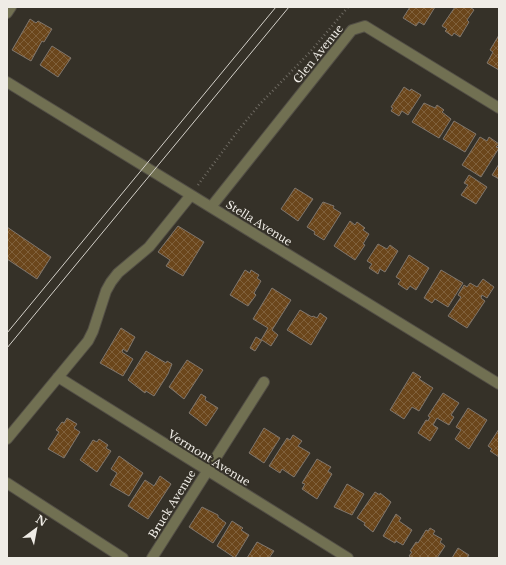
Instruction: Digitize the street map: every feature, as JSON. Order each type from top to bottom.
[{"type":"street","points":[[7,13],[11,7]]},
{"type":"street","name":"Glen Avenue","points":[[210,207],[352,30],[365,26],[499,108]]},
{"type":"street","name":"Stella Avenue","points":[[7,82],[499,384]]},
{"type":"street","points":[[7,439],[88,341],[94,331],[106,291],[111,282],[118,273],[150,247],[191,195]]},
{"type":"street","name":"Vermont Avenue","points":[[58,377],[348,558]]},
{"type":"street","name":"Bruck Avenue","points":[[152,558],[264,382]]},
{"type":"street","points":[[7,483],[123,558]]},
{"type":"path","points":[[191,195],[237,132],[259,105],[311,51],[348,7]]},
{"type":"building","points":[[410,7],[435,7],[424,25],[419,22],[416,26],[403,18]]},
{"type":"building","points":[[455,7],[470,7],[474,10],[467,20],[469,22],[460,37],[454,33],[452,36],[445,31],[447,29],[442,26]]},
{"type":"building","points":[[30,19],[36,23],[38,21],[52,29],[44,42],[42,41],[31,61],[12,50]]},
{"type":"building","points":[[499,35],[499,70],[487,63],[493,52],[490,50]]},
{"type":"building","points":[[52,46],[71,58],[58,77],[40,65]]},
{"type":"building","points":[[404,87],[421,95],[408,115],[402,111],[399,116],[391,111],[393,108],[391,107]]},
{"type":"building","points":[[424,103],[435,108],[437,105],[444,110],[442,112],[451,119],[439,138],[412,122]]},
{"type":"building","points":[[454,121],[476,134],[465,152],[443,139]]},
{"type":"building","points":[[480,137],[487,141],[489,137],[499,144],[496,147],[499,148],[481,177],[462,165]]},
{"type":"building","points":[[499,164],[499,179],[492,175]]},
{"type":"building","points":[[469,175],[487,187],[476,204],[461,195],[468,185],[464,183]]},
{"type":"building","points":[[295,188],[313,199],[298,221],[281,209]]},
{"type":"building","points":[[323,202],[334,206],[333,208],[341,213],[324,240],[314,234],[315,232],[307,227]]},
{"type":"building","points":[[350,221],[355,225],[357,222],[365,228],[363,230],[369,234],[363,244],[365,245],[355,260],[334,246]]},
{"type":"building","points":[[178,226],[204,242],[183,276],[166,266],[170,260],[158,252]]},
{"type":"building","points":[[7,227],[51,257],[37,279],[7,259]]},
{"type":"building","points":[[378,244],[387,249],[390,245],[398,251],[385,272],[380,269],[378,274],[369,268],[372,264],[367,261]]},
{"type":"building","points":[[409,255],[429,268],[416,290],[410,286],[407,290],[398,284],[401,280],[396,277]]},
{"type":"building","points":[[245,270],[250,273],[251,270],[259,275],[257,278],[261,281],[254,293],[256,295],[248,306],[230,295]]},
{"type":"building","points":[[441,270],[463,283],[448,307],[435,299],[432,303],[424,298]]},
{"type":"building","points":[[483,279],[494,287],[487,298],[482,295],[481,298],[485,301],[467,328],[448,316],[461,297],[458,295],[464,285],[467,287],[470,283],[477,287]]},
{"type":"building","points":[[272,288],[291,300],[272,330],[278,335],[271,346],[262,340],[255,351],[250,348],[256,337],[261,340],[268,328],[253,319]]},
{"type":"building","points":[[300,310],[312,317],[317,318],[320,313],[327,318],[311,345],[287,330]]},
{"type":"building","points":[[121,328],[135,337],[127,352],[123,349],[122,352],[133,359],[123,376],[100,363]]},
{"type":"building","points":[[146,351],[166,363],[167,361],[172,364],[168,374],[154,396],[146,391],[145,393],[128,380]]},
{"type":"building","points":[[187,360],[203,370],[184,399],[169,387]]},
{"type":"building","points":[[413,372],[421,377],[419,379],[433,388],[419,411],[412,407],[404,419],[390,410]]},
{"type":"building","points":[[443,393],[459,403],[451,415],[454,417],[449,425],[437,418],[433,425],[438,428],[430,441],[418,433],[426,420],[428,421],[430,417],[428,416]]},
{"type":"building","points":[[201,394],[206,397],[205,400],[218,408],[206,426],[189,413]]},
{"type":"building","points":[[468,408],[487,420],[469,449],[455,439],[461,430],[456,427]]},
{"type":"building","points":[[67,418],[77,424],[74,428],[80,432],[64,458],[48,449],[59,432],[56,430]]},
{"type":"building","points":[[264,428],[280,438],[264,463],[249,453]]},
{"type":"building","points":[[499,429],[499,457],[490,451],[492,449],[488,446]]},
{"type":"building","points":[[293,435],[302,441],[298,446],[310,453],[294,477],[282,469],[280,473],[269,466],[287,438],[290,440]]},
{"type":"building","points":[[99,439],[108,445],[106,448],[111,451],[97,472],[80,460],[93,440],[97,442]]},
{"type":"building","points":[[119,456],[143,473],[129,496],[110,485],[117,473],[111,469]]},
{"type":"building","points":[[317,459],[331,467],[328,471],[332,474],[317,499],[302,489],[305,484],[302,483]]},
{"type":"building","points":[[160,476],[171,484],[148,519],[128,506],[145,480],[154,486]]},
{"type":"building","points":[[347,484],[364,494],[352,515],[334,507]]},
{"type":"building","points":[[375,492],[380,495],[380,493],[391,502],[373,532],[364,525],[365,523],[357,518]]},
{"type":"building","points":[[202,507],[218,515],[218,517],[226,523],[213,543],[189,527]]},
{"type":"building","points":[[396,514],[401,518],[399,521],[412,530],[403,545],[396,541],[395,543],[383,536]]},
{"type":"building","points":[[232,521],[243,528],[241,530],[249,535],[235,558],[217,546]]},
{"type":"building","points":[[430,528],[435,531],[433,534],[442,539],[440,542],[445,546],[437,558],[412,558],[409,556],[412,552],[410,551],[416,542],[418,543],[426,530],[428,531]]},
{"type":"building","points":[[257,542],[274,551],[269,558],[247,558]]},
{"type":"building","points":[[458,548],[469,555],[467,558],[452,558]]},
{"type":"tram line","points":[[7,333],[276,7]]},
{"type":"tram line","points":[[7,348],[289,7]]}]
